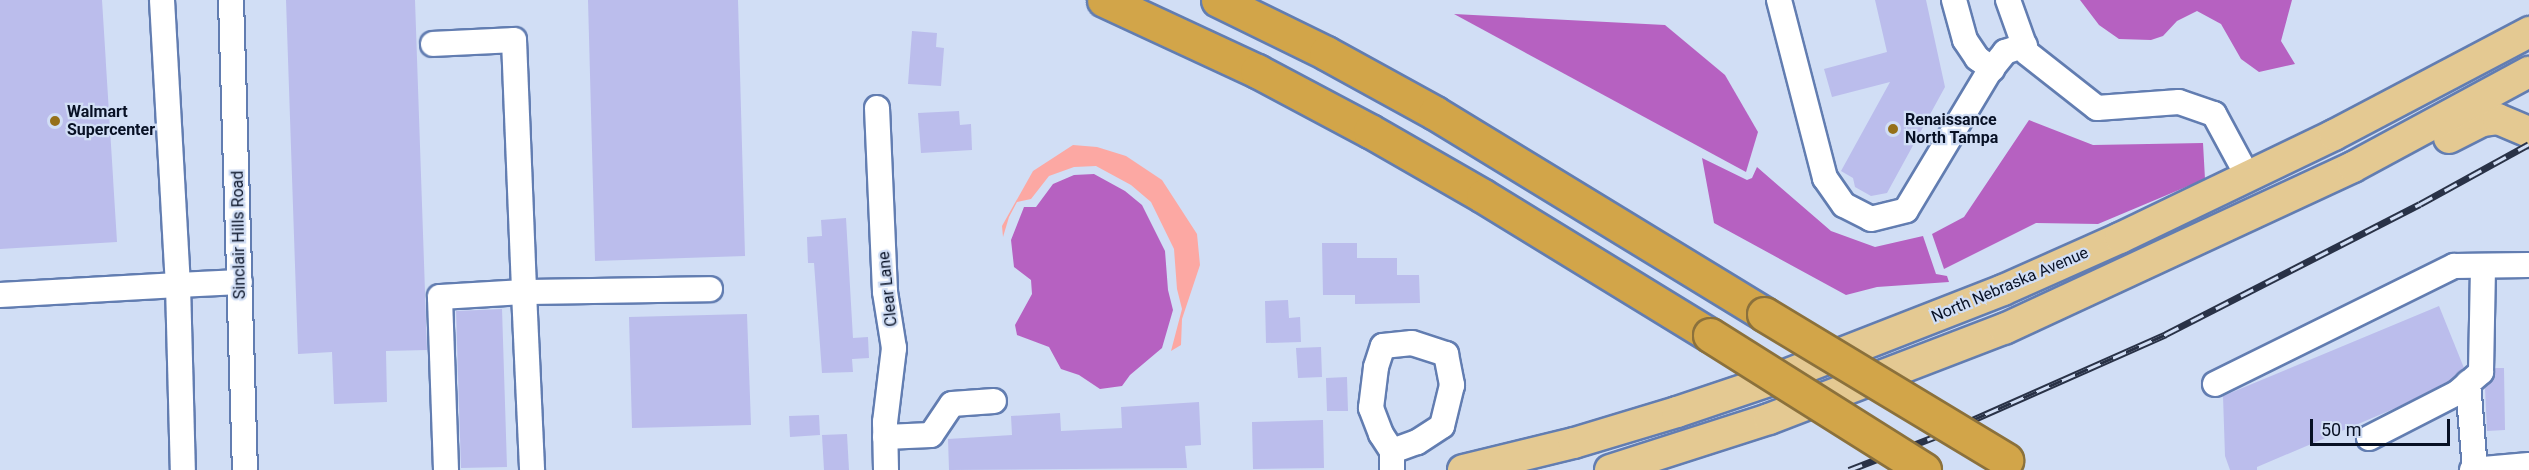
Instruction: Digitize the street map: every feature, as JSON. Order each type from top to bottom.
[{"type":"highway","points":[[1104,0],[1257,71],[1361,126],[1483,196],[1924,470]]},
{"type":"highway","points":[[1218,0],[1326,53],[1435,113],[2014,465]]},
{"type":"main road","name":"North Nebraska Avenue","points":[[1463,470],[1574,443],[1775,379],[2003,290],[2334,135],[2529,32]]},
{"type":"main road","points":[[1610,470],[1769,419],[2004,329],[2324,181],[2529,72]]},
{"type":"main road","points":[[2004,329],[2092,309],[2323,203],[2482,121],[2501,119],[2529,132]]},
{"type":"main road","points":[[2004,329],[2038,298],[2224,209],[2236,200],[2248,177]]},
{"type":"street","points":[[162,0],[178,285],[183,470]]},
{"type":"street","name":"Sinclair Hills Road","points":[[231,0],[244,470]]},
{"type":"street","points":[[1779,0],[1825,178],[1844,205],[1871,219],[1906,210],[1992,69],[2005,52],[2025,45]]},
{"type":"street","points":[[1954,0],[1965,40],[1977,58],[1992,69]]},
{"type":"street","points":[[2008,0],[2028,53],[2094,106],[2097,108],[2179,102],[2214,114],[2248,177]]},
{"type":"street","points":[[433,44],[514,40],[532,470]]},
{"type":"street","name":"Clear Lane","points":[[877,108],[885,292],[894,348],[885,437],[886,470]]},
{"type":"street","points":[[2215,384],[2454,266],[2529,265]]},
{"type":"street","points":[[2369,438],[2457,393],[2481,372],[2483,266]]},
{"type":"street","points":[[0,295],[240,282]]},
{"type":"street","points":[[446,470],[440,297],[524,292],[710,289]]},
{"type":"street","points":[[1412,343],[1446,354],[1452,385],[1442,426],[1392,460],[1371,408],[1376,367],[1383,346],[1412,343]]},
{"type":"street","points":[[2468,383],[2473,470],[2529,465]]},
{"type":"street","points":[[885,437],[931,435],[952,404],[994,401]]},
{"type":"shaded area","points":[[2080,0],[2292,0],[2281,41],[2295,64],[2259,72],[2241,59],[2221,24],[2197,11],[2177,21],[2163,36],[2151,40],[2119,39],[2099,25]]},
{"type":"shaded area","points":[[1454,14],[1665,25],[1725,75],[1758,132],[1746,172]]},
{"type":"shaded area","points":[[2029,120],[2093,145],[2203,143],[2205,179],[2098,224],[2036,223],[1944,269],[1932,234],[1964,217]]},
{"type":"shaded area","points":[[1073,145],[1097,147],[1126,156],[1162,180],[1197,234],[1200,265],[1182,319],[1181,345],[1171,351],[1182,309],[1177,289],[1174,249],[1151,202],[1131,185],[1096,166],[1074,167],[1049,176],[1031,199],[1017,202],[1009,217],[1003,237],[1002,226],[1033,171]]},
{"type":"shaded area","points":[[1702,158],[1747,180],[1752,178],[1757,167],[1831,231],[1875,247],[1923,236],[1936,274],[1947,276],[1949,282],[1877,287],[1846,295],[1714,223]]},
{"type":"shaded area","points":[[1094,174],[1125,191],[1142,205],[1165,251],[1168,290],[1173,310],[1162,348],[1130,375],[1122,386],[1100,389],[1079,375],[1061,369],[1049,347],[1017,335],[1015,325],[1032,294],[1031,280],[1014,267],[1011,240],[1024,207],[1036,207],[1053,184],[1074,175]]},
{"type":"building","name":"Walmart Supercenter","points":[[0,0],[102,0],[117,242],[0,249]]},
{"type":"building","points":[[286,0],[415,0],[427,350],[386,351],[387,402],[334,404],[332,352],[298,354]]},
{"type":"building","points":[[588,0],[738,0],[745,256],[595,261]]},
{"type":"building","name":"Renaissance North Tampa","points":[[1875,0],[1926,0],[1945,87],[1887,193],[1871,196],[1855,187],[1853,178],[1841,171],[1890,82],[1832,97],[1824,69],[1887,52]]},
{"type":"building","points":[[912,31],[937,33],[936,47],[944,48],[941,86],[908,84]]},
{"type":"building","points":[[959,111],[960,125],[971,124],[972,150],[921,153],[918,113]]},
{"type":"building","points":[[846,218],[853,338],[868,337],[869,358],[852,359],[853,372],[822,373],[814,263],[808,263],[807,237],[822,236],[821,220]]},
{"type":"building","points":[[1322,243],[1357,243],[1357,258],[1397,258],[1397,275],[1419,275],[1420,303],[1355,304],[1355,295],[1323,295]]},
{"type":"building","points":[[1288,300],[1289,318],[1300,317],[1301,342],[1266,343],[1265,301]]},
{"type":"building","points":[[2439,306],[2464,368],[2449,381],[2398,407],[2257,467],[2257,470],[2230,470],[2225,456],[2223,396]]},
{"type":"building","points":[[502,309],[507,467],[461,468],[456,311]]},
{"type":"building","points":[[747,314],[751,425],[632,428],[629,317]]},
{"type":"building","points":[[1321,347],[1322,377],[1298,378],[1296,348]]},
{"type":"building","points":[[2495,368],[2504,368],[2505,430],[2487,431],[2485,388],[2494,378]]},
{"type":"building","points":[[1347,377],[1348,411],[1327,411],[1326,378]]},
{"type":"building","points":[[1199,402],[1201,445],[1185,446],[1187,468],[949,470],[948,439],[1012,435],[1011,416],[1060,413],[1061,431],[1122,428],[1121,407]]},
{"type":"building","points":[[819,415],[820,435],[790,437],[789,416]]},
{"type":"building","points":[[1323,420],[1324,468],[1253,469],[1252,422]]},
{"type":"building","points":[[847,434],[849,470],[824,470],[822,435]]},
{"type":"railway","points":[[1849,470],[1934,437],[2166,334],[2420,204],[2529,144]]},
{"type":"place","name":"Walmart Supercenter","points":[[55,121]]},
{"type":"place","name":"Renaissance North Tampa","points":[[1893,129]]}]
